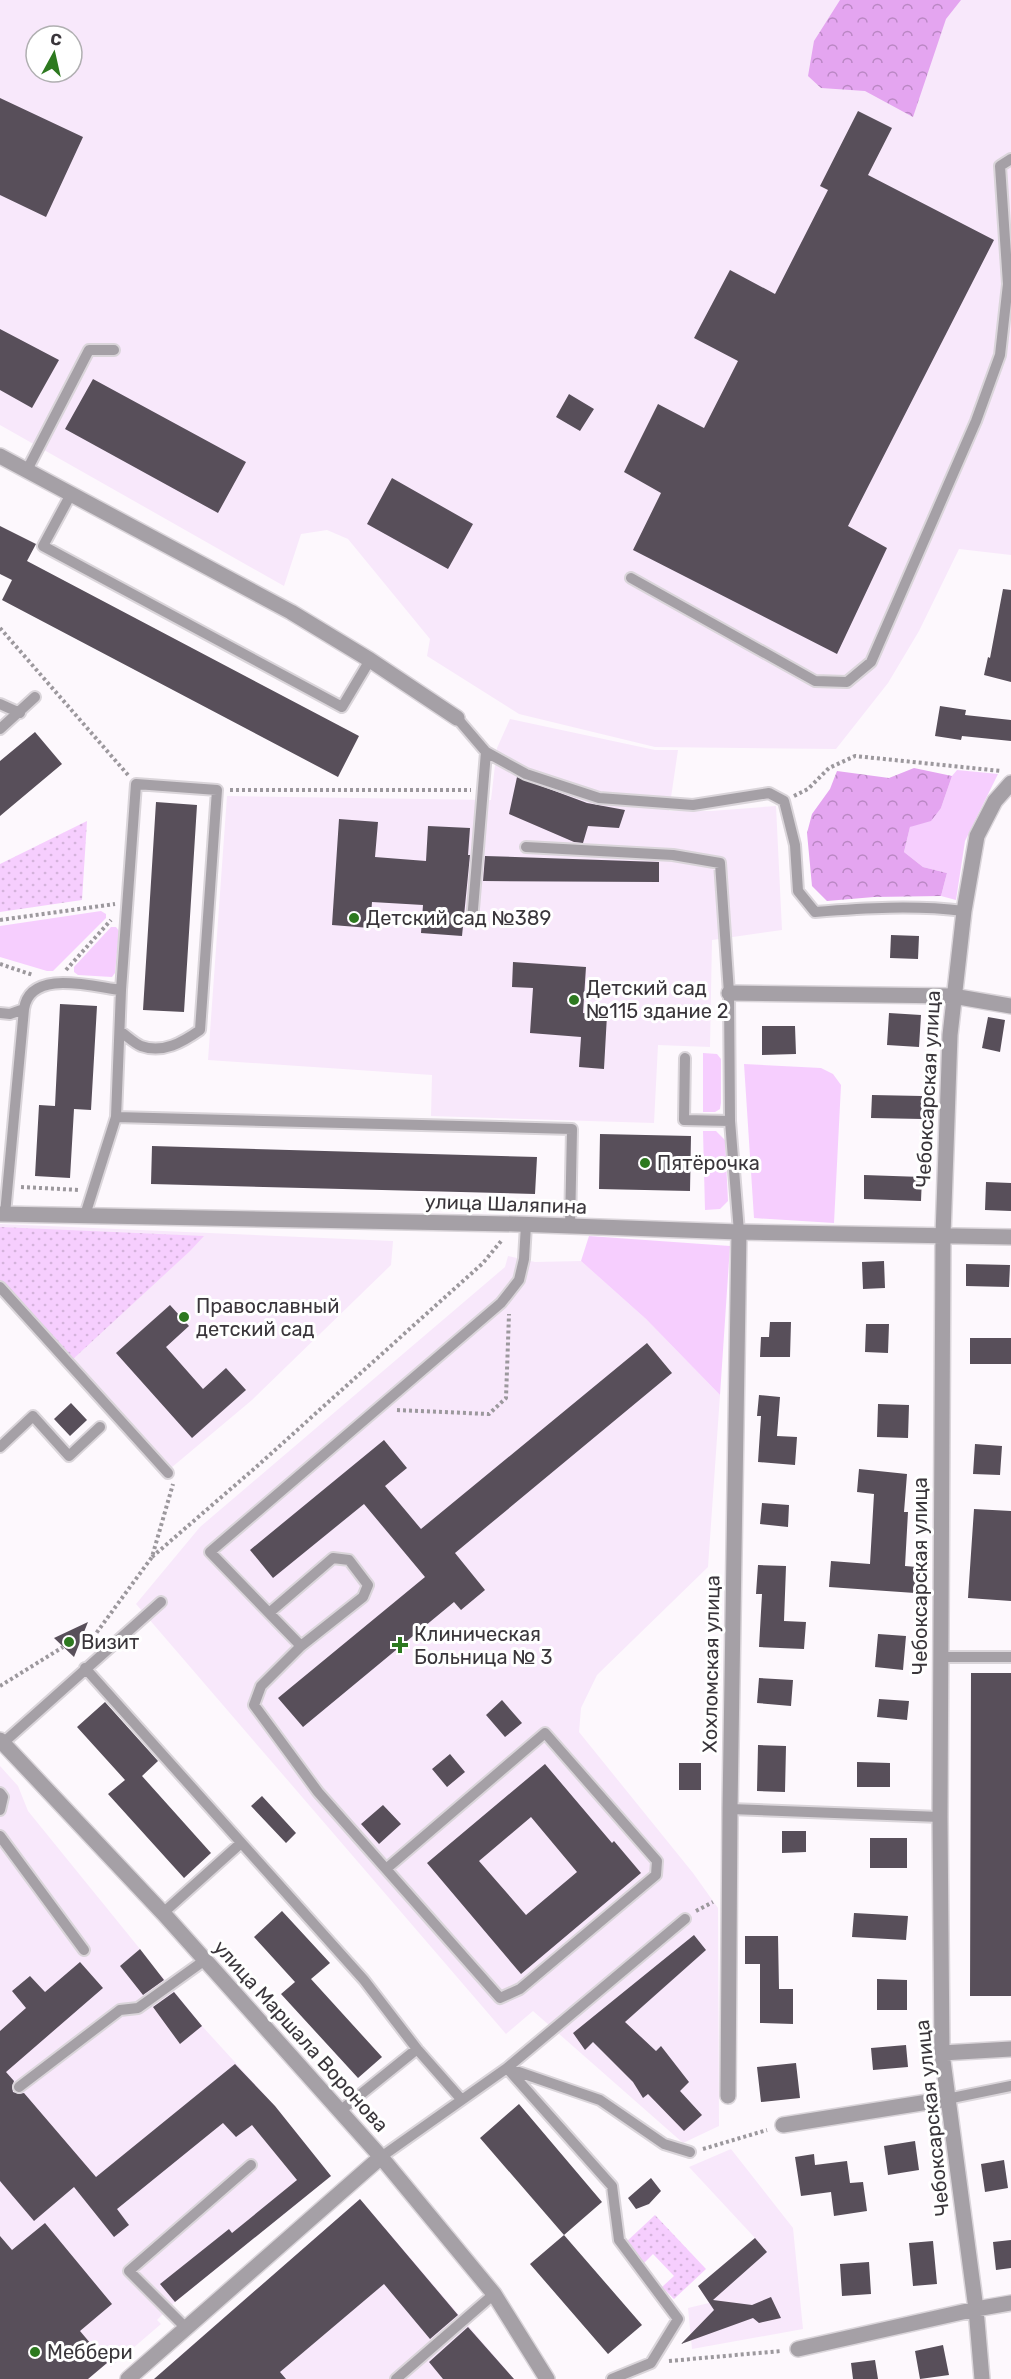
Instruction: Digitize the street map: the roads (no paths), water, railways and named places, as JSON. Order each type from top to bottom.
[{"type":"street","points":[[0,456],[291,612],[370,660],[457,718]]},
{"type":"street","name":"Чебоксарская улица","points":[[982,2379],[976,2308],[942,2053],[939,1817],[943,1235],[946,1100],[953,996],[964,911],[977,836],[995,801],[1011,783]]},
{"type":"street","points":[[729,993],[953,996],[1011,1006]]},
{"type":"street","name":"улица Шаляпина","points":[[2,1214],[520,1224],[739,1232],[1011,1237]]},
{"type":"street","name":"Хохломская улица","points":[[728,2096],[739,1232]]},
{"type":"street","name":"улица Маршала Воронова","points":[[2,1742],[163,1912],[381,2157],[494,2294],[547,2379]]},
{"type":"street","points":[[942,2053],[1011,2049]]},
{"type":"street","points":[[783,2125],[947,2099]]},
{"type":"street","points":[[128,2379],[381,2157]]},
{"type":"street","points":[[798,2349],[976,2308],[1011,2303]]},
{"type":"lane","points":[[632,578],[816,681],[847,682],[871,662],[976,421],[1000,355],[1008,284],[1000,166],[1011,159]]},
{"type":"lane","points":[[27,470],[89,350],[114,350]]},
{"type":"lane","points":[[71,494],[43,546],[342,707],[370,660]]},
{"type":"lane","points":[[0,729],[35,697]]},
{"type":"lane","points":[[0,704],[20,712]]},
{"type":"lane","points":[[457,718],[486,752],[526,774],[599,798],[693,805],[769,793],[784,801],[795,845],[798,891],[815,912],[883,908],[938,908],[964,911]]},
{"type":"lane","points":[[472,921],[486,752]]},
{"type":"lane","points":[[85,1215],[116,1117],[122,990],[136,784],[217,790],[200,1030],[182,1043],[159,1049],[140,1046],[121,1032]]},
{"type":"lane","points":[[526,847],[672,855],[720,863],[729,993],[730,1121],[739,1232]]},
{"type":"lane","points":[[2,1214],[27,997],[36,987],[55,983],[122,990]]},
{"type":"lane","points":[[0,1013],[10,1014],[24,1009]]},
{"type":"lane","points":[[685,1058],[684,1120],[730,1121]]},
{"type":"lane","points":[[116,1117],[572,1130],[570,1227]]},
{"type":"lane","points":[[301,1647],[210,1552],[507,1296],[519,1280],[524,1259],[520,1224]]},
{"type":"lane","points":[[0,1287],[168,1473]]},
{"type":"lane","points":[[0,1447],[33,1416],[69,1456],[100,1427]]},
{"type":"lane","points":[[269,1612],[333,1558],[349,1560],[368,1585],[363,1597],[301,1647],[261,1686],[254,1705],[318,1792],[386,1869],[500,1998],[520,1989],[656,1875],[657,1861],[545,1732],[386,1869]]},
{"type":"lane","points":[[2,1742],[161,1602]]},
{"type":"lane","points":[[940,1657],[1011,1657]]},
{"type":"lane","points":[[85,1668],[364,1980],[417,2049],[462,2099]]},
{"type":"lane","points":[[0,1793],[3,1797],[0,1810]]},
{"type":"lane","points":[[730,1809],[939,1817]]},
{"type":"lane","points":[[0,1836],[84,1950]]},
{"type":"lane","points":[[163,1912],[241,1843]]},
{"type":"lane","points":[[381,2157],[507,2068],[685,1919]]},
{"type":"lane","points":[[19,2087],[120,2010],[138,2008],[205,1960]]},
{"type":"lane","points":[[340,2111],[417,2049]]},
{"type":"lane","points":[[507,2068],[600,2100],[664,2144],[690,2152]]},
{"type":"lane","points":[[507,2068],[612,2186],[620,2240],[678,2319],[651,2363],[612,2379]]},
{"type":"lane","points":[[947,2099],[1011,2086]]},
{"type":"lane","points":[[186,2328],[129,2271],[251,2165]]},
{"type":"lane","points":[[396,2379],[494,2294]]},
{"type":"place","name":"Детский сад №389","points":[[354,918]]},
{"type":"place","name":"Детский сад №115 здание 2","points":[[574,1000]]},
{"type":"place","name":"Пятёрочка","points":[[645,1163]]},
{"type":"place","name":"Православный детский сад","points":[[184,1317]]},
{"type":"place","name":"Визит","points":[[69,1642]]},
{"type":"place","name":"Клиническая Больница № 3","points":[[400,1645]]},
{"type":"place","name":"Меббери","points":[[35,2352]]}]
